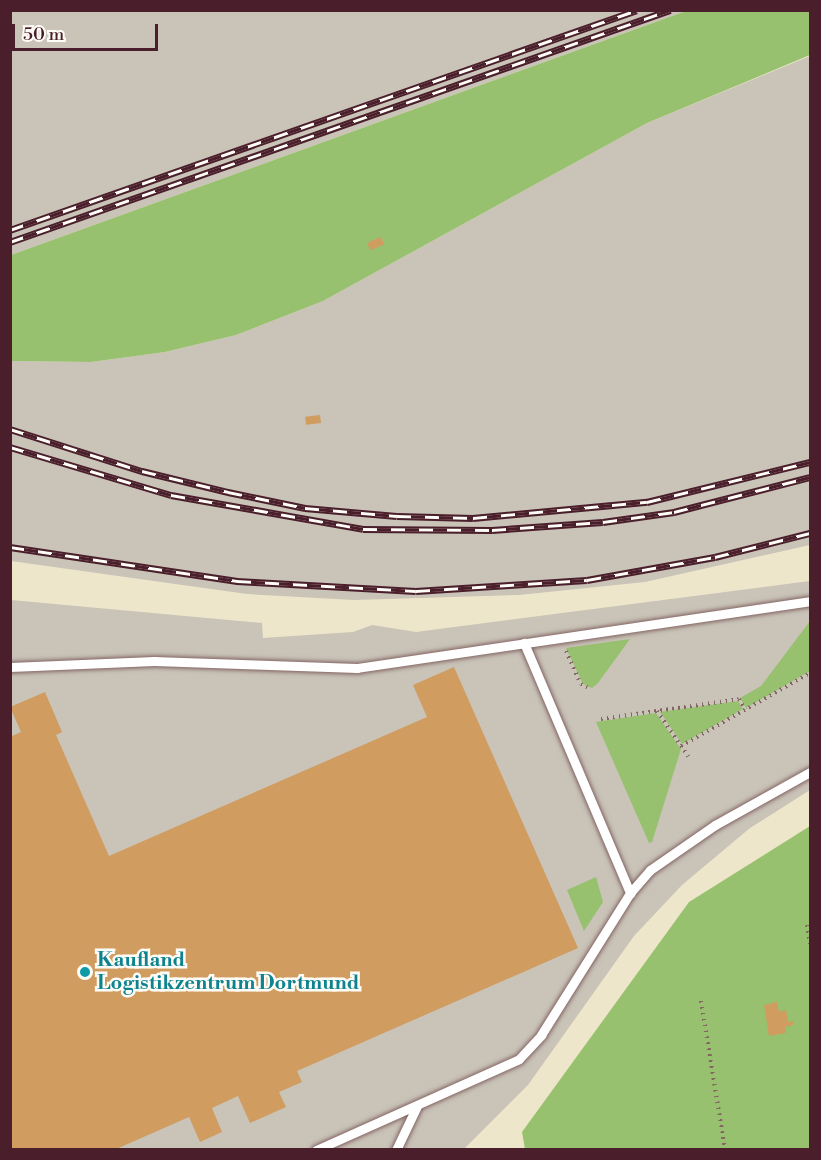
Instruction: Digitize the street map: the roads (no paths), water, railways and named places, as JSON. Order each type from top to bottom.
[{"type":"lane","points":[[10,667],[154,661],[357,668],[810,601]]},
{"type":"lane","points":[[524,644],[630,892]]},
{"type":"lane","points":[[316,1149],[519,1059],[541,1035],[630,892],[672,851],[810,772]]},
{"type":"lane","points":[[396,1149],[417,1106]]},
{"type":"railway","points":[[10,230],[637,10]]},
{"type":"railway","points":[[10,242],[670,10]]},
{"type":"railway","points":[[10,429],[142,471],[228,492],[305,508],[397,516],[473,518],[647,502],[810,462]]},
{"type":"railway","points":[[10,447],[171,495],[363,529],[492,530],[603,522],[674,512],[810,477]]},
{"type":"railway","points":[[10,547],[237,581],[416,591],[587,580],[715,557],[810,533]]},
{"type":"place","name":"Kaufland Logistikzentrum Dortmund","points":[[85,972]]}]
